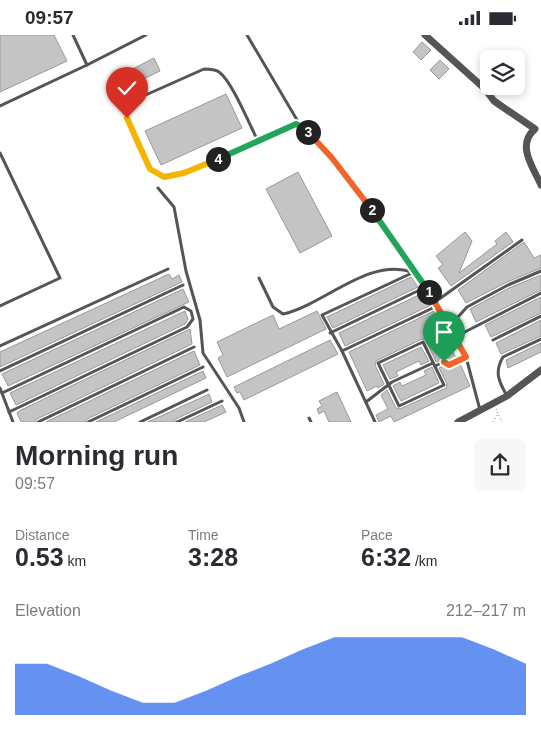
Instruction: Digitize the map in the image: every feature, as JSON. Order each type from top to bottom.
[{"type":"street","points":[[425,35],[484,89],[494,101],[538,129],[526,139],[525,148],[541,185]]},
{"type":"street","points":[[458,422],[507,396],[541,370]]},
{"type":"lane","points":[[72,35],[87,65]]},
{"type":"lane","points":[[0,106],[146,35]]},
{"type":"lane","points":[[246,35],[300,125],[332,158],[351,182],[391,235],[426,287],[466,357],[480,411]]},
{"type":"lane","points":[[258,141],[227,82],[214,69],[204,69],[121,106],[150,169],[164,177],[184,173],[258,141],[296,124],[300,125]]},
{"type":"lane","points":[[0,153],[60,278],[0,306]]},
{"type":"lane","points":[[158,188],[174,207],[186,271],[200,320],[203,353],[239,408],[244,422]]},
{"type":"lane","points":[[342,351],[436,304],[522,240]]},
{"type":"lane","points":[[0,346],[168,269]]},
{"type":"lane","points":[[259,278],[273,307],[283,314],[372,272],[395,269],[412,273],[418,277]]},
{"type":"lane","points":[[449,327],[467,307],[508,285],[541,271]]},
{"type":"lane","points":[[375,422],[342,351],[330,333],[322,315],[412,273]]},
{"type":"lane","points":[[0,371],[184,285]]},
{"type":"lane","points":[[330,333],[426,287]]},
{"type":"lane","points":[[455,337],[541,293]]},
{"type":"lane","points":[[2,393],[184,307],[188,307],[192,314],[192,324],[188,327],[9,412]]},
{"type":"lane","points":[[493,340],[541,316]]},
{"type":"lane","points":[[507,396],[499,382],[497,371],[503,357],[541,339]]},
{"type":"lane","points":[[423,341],[434,365],[444,385],[399,406],[378,363],[423,341]]},
{"type":"lane","points":[[38,422],[194,347]]},
{"type":"lane","points":[[366,402],[379,390],[389,385],[434,365],[444,362],[449,365],[466,357]]},
{"type":"lane","points":[[88,422],[203,367]]},
{"type":"lane","points":[[0,388],[13,422]]},
{"type":"lane","points":[[140,422],[207,390]]},
{"type":"lane","points":[[177,422],[222,401]]},
{"type":"lane","points":[[309,418],[311,422]]},
{"type":"path","points":[[494,404],[502,422]]},
{"type":"path","points":[[493,422],[498,413]]},
{"type":"building","points":[[0,35],[54,35],[67,61],[0,92]]},
{"type":"building","points":[[422,42],[431,50],[421,60],[413,52]]},
{"type":"building","points":[[154,58],[160,71],[125,88],[119,76]]},
{"type":"building","points":[[440,60],[449,69],[439,79],[430,70]]},
{"type":"building","points":[[226,94],[242,128],[161,165],[145,131]]},
{"type":"building","points":[[298,172],[332,236],[300,253],[266,189]]},
{"type":"building","points":[[465,232],[472,241],[459,273],[497,244],[495,241],[506,232],[513,242],[451,286],[438,268],[443,265],[436,256]]},
{"type":"building","points":[[524,242],[534,258],[541,255],[541,268],[507,282],[466,303],[458,290]]},
{"type":"building","points":[[169,274],[172,279],[179,275],[182,282],[0,367],[0,352]]},
{"type":"building","points":[[541,275],[541,290],[476,322],[470,309],[509,288]]},
{"type":"building","points":[[411,277],[418,287],[333,328],[327,317]]},
{"type":"building","points":[[183,289],[189,302],[8,386],[2,374]]},
{"type":"building","points":[[425,292],[431,305],[345,346],[339,333]]},
{"type":"building","points":[[541,297],[541,313],[491,337],[485,325]]},
{"type":"building","points":[[185,311],[188,319],[185,324],[16,405],[10,393]]},
{"type":"building","points":[[317,311],[326,329],[227,377],[218,358],[223,355],[217,342],[273,315],[279,329]]},
{"type":"building","points":[[434,311],[456,358],[449,361],[444,359],[436,362],[426,340],[422,339],[376,361],[375,365],[384,384],[367,391],[349,352]]},
{"type":"building","points":[[541,320],[541,336],[501,354],[496,343]]},
{"type":"building","points":[[190,329],[192,344],[37,419],[35,422],[21,422],[17,413],[19,411]]},
{"type":"building","points":[[330,340],[338,354],[244,400],[240,392],[237,393],[234,387]]},
{"type":"building","points":[[541,343],[541,352],[508,368],[506,360]]},
{"type":"building","points":[[421,347],[429,361],[421,365],[419,361],[396,372],[398,376],[390,379],[383,365]]},
{"type":"building","points":[[194,351],[200,365],[87,419],[85,422],[46,422]]},
{"type":"building","points":[[460,364],[470,386],[394,422],[391,416],[379,422],[376,415],[388,409],[381,395],[387,390],[396,408],[400,409],[446,388],[447,384],[439,368],[444,366],[449,368]]},
{"type":"building","points":[[432,367],[439,383],[401,401],[393,386],[400,382],[402,386],[426,375],[424,371]]},
{"type":"building","points":[[203,371],[206,378],[114,422],[96,422]]},
{"type":"building","points":[[337,392],[351,422],[329,422],[324,411],[319,414],[317,409],[322,406],[319,401]]},
{"type":"building","points":[[209,394],[212,402],[176,419],[174,422],[148,422]]},
{"type":"building","points":[[222,405],[226,412],[204,422],[185,422]]},
{"type":"route","points":[[127,118],[150,169],[169,178],[296,124],[303,127],[351,182],[391,235],[426,287],[466,357],[449,365],[444,362]]}]
